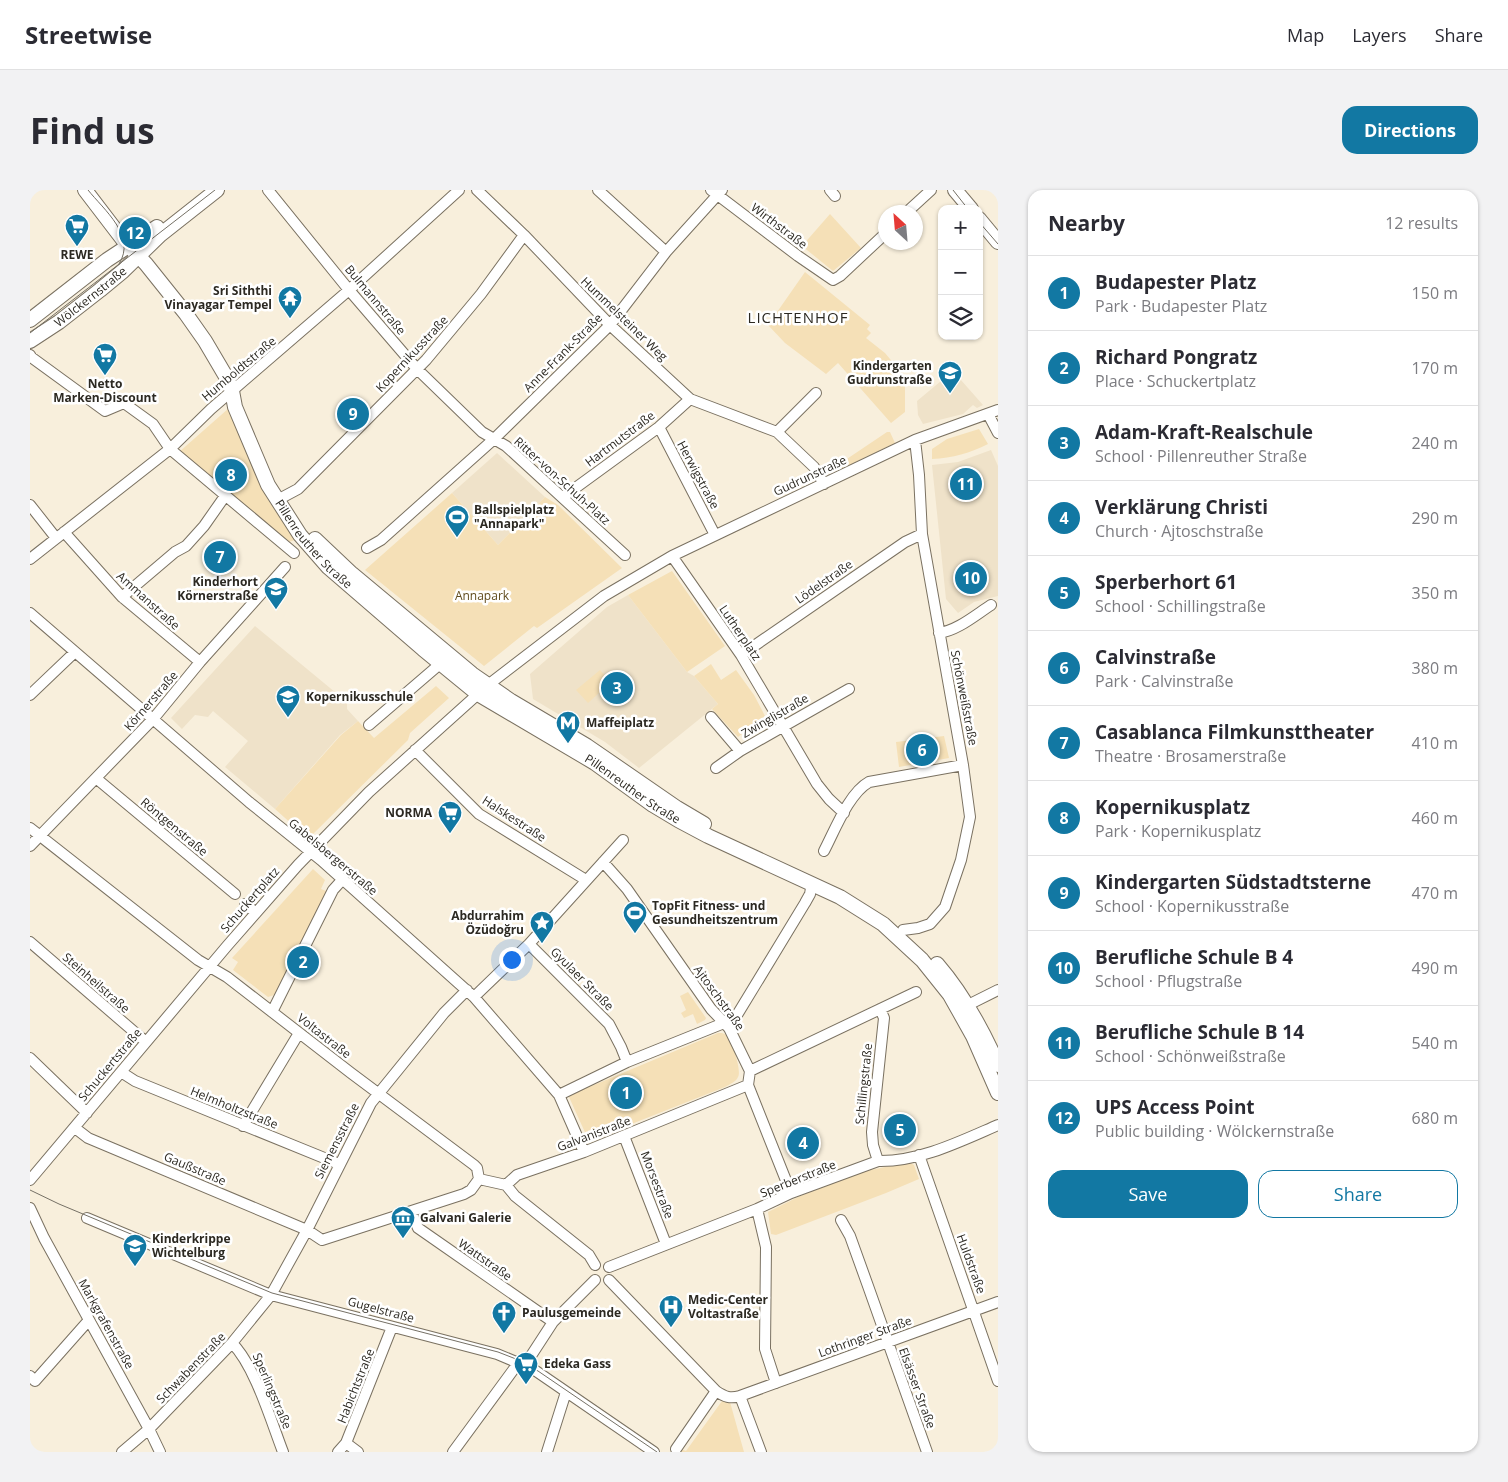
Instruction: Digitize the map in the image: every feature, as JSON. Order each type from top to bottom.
[{"type":"main road","name":"Pillenreuther Straße","points":[[85,190],[205,341],[232,391],[241,403],[266,464],[283,497],[309,533],[332,556],[443,651],[483,689],[595,763],[653,805],[683,823],[727,845],[840,897],[875,918],[906,944],[928,967],[946,990],[980,1051],[998,1093]]},
{"type":"main road","name":"Wölckernstraße","points":[[30,341],[64,318],[123,271],[133,251],[148,234],[205,190]]},
{"type":"main road","name":"Wölckernstraße","points":[[30,320],[107,260],[133,251],[160,235],[217,190]]},
{"type":"main road","points":[[955,190],[968,205]]},
{"type":"main road","points":[[983,224],[998,242]]},
{"type":"main road","name":"Pillenreuther Straße","points":[[232,391],[235,407],[262,472],[275,497],[300,535],[314,552],[343,580],[440,664],[587,746],[692,817],[740,843],[840,888],[868,904],[903,930],[956,986],[968,1005],[998,1065]]},
{"type":"street","name":"Bulmannstraße","points":[[268,190],[349,290],[418,369],[482,432],[494,439]]},
{"type":"street","name":"Humboldtstraße","points":[[30,558],[170,449],[211,409],[349,290],[459,190]]},
{"type":"street","name":"Hummelsteiner Weg","points":[[477,190],[524,235],[610,325],[690,399],[777,432],[814,467],[824,484]]},
{"type":"street","points":[[598,190],[666,252]]},
{"type":"street","points":[[915,205],[931,190]]},
{"type":"street","name":"Anne-Frank-Straße","points":[[494,439],[610,325],[666,252],[717,192]]},
{"type":"street","name":"Wirthstraße","points":[[717,192],[833,280],[840,276],[878,240]]},
{"type":"street","name":"Kopernikusstraße","points":[[283,497],[298,489],[418,369],[482,294],[524,235]]},
{"type":"street","points":[[30,355],[51,373],[105,410],[124,403],[153,424],[170,449],[294,553]]},
{"type":"street","points":[[777,432],[816,393]]},
{"type":"street","name":"Hartmutstraße","points":[[563,497],[659,427],[690,399]]},
{"type":"street","points":[[993,412],[998,433]]},
{"type":"street","name":"Gudrunstraße","points":[[483,689],[586,609],[638,575],[672,556],[915,440],[993,412]]},
{"type":"street","name":"Herwigstraße","points":[[659,427],[715,535]]},
{"type":"street","name":"Ritter-von-Schuh-Platz","points":[[367,548],[381,540],[494,439],[506,446],[625,556]]},
{"type":"street","name":"Schönweißstraße","points":[[903,930],[930,924],[945,907],[961,860],[970,817],[963,765],[922,534],[920,475],[915,440]]},
{"type":"street","points":[[122,597],[174,552],[186,546],[204,526],[226,496]]},
{"type":"street","name":"Ammanstraße","points":[[30,505],[122,597],[200,662]]},
{"type":"street","name":"Lödelstraße","points":[[741,655],[905,542],[922,534]]},
{"type":"street","name":"Lutherplatz","points":[[672,556],[741,655],[817,784],[844,813]]},
{"type":"street","name":"Körnerstraße","points":[[30,846],[97,779],[154,718],[200,662],[285,567]]},
{"type":"street","points":[[939,633],[950,632],[991,605]]},
{"type":"street","name":"Gabelsbergerstraße","points":[[30,613],[270,820],[311,852],[470,994],[559,1095],[584,1152]]},
{"type":"street","points":[[30,695],[75,652]]},
{"type":"street","points":[[369,725],[440,664]]},
{"type":"street","points":[[311,852],[361,800],[483,689]]},
{"type":"street","name":"Zwinglistraße","points":[[716,768],[740,751],[849,689]]},
{"type":"street","points":[[712,717],[740,751]]},
{"type":"street","name":"Halskestraße","points":[[415,750],[479,814],[586,880]]},
{"type":"street","points":[[824,850],[860,788],[869,782],[963,765]]},
{"type":"street","name":"Röntgenstraße","points":[[97,779],[235,894]]},
{"type":"street","name":"Voltastraße","points":[[30,828],[198,960],[227,977],[474,1165],[479,1179]]},
{"type":"street","name":"Siemensstraße","points":[[271,1295],[307,1230],[371,1103],[444,1013],[470,994],[528,944],[623,840]]},
{"type":"street","name":"Schuckertplatz","points":[[209,966],[311,852]]},
{"type":"street","name":"Ajtoschstraße","points":[[603,862],[627,889],[711,1009],[729,1028],[750,1071]]},
{"type":"street","points":[[272,1012],[333,890],[342,880]]},
{"type":"street","points":[[559,1095],[627,1062],[724,1023],[737,1015],[806,903],[812,883]]},
{"type":"street","points":[[245,904],[256,913]]},
{"type":"street","name":"Steinheilstraße","points":[[30,942],[146,1042]]},
{"type":"street","name":"Gyulaer Straße","points":[[528,944],[608,1024],[627,1062]]},
{"type":"street","name":"Schuckertstraße","points":[[30,1180],[209,966]]},
{"type":"street","points":[[968,1005],[998,990]]},
{"type":"street","points":[[791,1193],[748,1085],[750,1071],[916,992]]},
{"type":"street","name":"Schillingstraße","points":[[878,1161],[873,1145],[872,1132],[884,1018],[880,1009]]},
{"type":"street","points":[[244,1126],[300,1033]]},
{"type":"street","points":[[30,1058],[87,1113]]},
{"type":"street","name":"Helmholtzstraße","points":[[121,1072],[136,1081],[339,1164]]},
{"type":"street","name":"Galvanistraße","points":[[506,1185],[517,1175],[584,1152],[748,1085]]},
{"type":"street","name":"Sperberstraße","points":[[610,1267],[757,1209],[791,1193],[878,1161],[892,1162],[934,1151],[998,1125]]},
{"type":"street","name":"Gaußstraße","points":[[75,1128],[88,1138],[307,1230]]},
{"type":"street","name":"Morsestraße","points":[[624,1136],[666,1244]]},
{"type":"street","name":"Huldstraße","points":[[919,1155],[998,1381]]},
{"type":"street","points":[[307,1230],[322,1240],[464,1194],[471,1190],[479,1179],[506,1185],[514,1196],[589,1255],[595,1265]]},
{"type":"street","name":"Markgrafenstraße","points":[[30,1208],[44,1238],[160,1452]]},
{"type":"street","points":[[757,1209],[766,1247],[764,1349],[776,1383]]},
{"type":"street","name":"Wattstraße","points":[[410,1212],[418,1228],[553,1322]]},
{"type":"street","name":"Gugelstraße","points":[[87,1218],[271,1295],[497,1354],[522,1364],[654,1452]]},
{"type":"street","name":"Elsässer Straße","points":[[841,1220],[856,1252],[927,1452]]},
{"type":"street","points":[[600,1263],[610,1267],[611,1275],[608,1280],[600,1283],[594,1280],[591,1274],[595,1265],[600,1263]]},
{"type":"street","points":[[453,1452],[553,1322],[594,1280]]},
{"type":"street","points":[[608,1280],[716,1391],[726,1397],[740,1396],[760,1452]]},
{"type":"street","name":"Schwabenstraße","points":[[122,1452],[149,1429],[232,1343],[271,1295]]},
{"type":"street","name":"Lothringer Straße","points":[[740,1396],[998,1302]]},
{"type":"street","points":[[32,1378],[89,1320]]},
{"type":"street","name":"Habichtstraße","points":[[338,1452],[346,1443],[392,1327]]},
{"type":"street","name":"Sperlingstraße","points":[[232,1343],[242,1353],[256,1382],[284,1452]]},
{"type":"street","points":[[676,1449],[716,1391]]},
{"type":"street","points":[[548,1452],[566,1392]]},
{"type":"street","points":[[346,1443],[358,1452]]},
{"type":"shaded area","name":"Kindergarten Gudrunstraße","points":[[953,371],[983,405],[977,408],[973,405],[963,414],[923,424],[918,415],[917,401]]},
{"type":"shaded area","points":[[991,450],[998,466],[998,596],[974,602],[958,613],[946,599],[932,465],[958,462]]},
{"type":"shaded area","points":[[497,453],[545,497],[498,545],[452,493]]},
{"type":"shaded area","points":[[628,595],[687,672],[694,676],[718,704],[639,768],[605,742],[533,699],[530,674],[607,607]]},
{"type":"shaded area","name":"Kopernikusschule","points":[[255,626],[347,702],[347,709],[358,721],[340,735],[275,809],[225,767],[248,741],[213,711],[208,717],[195,715],[182,729],[171,718]]},
{"type":"shaded area","points":[[899,1117],[913,1126],[916,1141],[905,1146],[885,1134],[887,1123]]},
{"type":"green space","points":[[830,214],[861,248],[833,271],[802,246]]},
{"type":"green space","points":[[805,272],[870,325],[867,329],[871,333],[866,338],[885,353],[905,377],[905,412],[891,423],[838,363],[826,374],[785,343],[768,325]]},
{"type":"green space","points":[[229,408],[267,498],[295,540],[289,542],[178,453]]},
{"type":"green space","points":[[979,429],[988,444],[947,458],[932,459],[932,449],[947,439]]},
{"type":"green space","points":[[887,432],[890,432],[895,443],[835,472],[826,473]]},
{"type":"green space","name":"Annapark","points":[[452,493],[498,545],[545,497],[558,505],[622,568],[537,628],[534,626],[484,666],[365,570]]},
{"type":"green space","points":[[672,571],[725,646],[687,672],[628,595]]},
{"type":"green space","points":[[711,664],[721,680],[736,670],[754,695],[765,716],[738,737],[712,709],[718,704],[694,676]]},
{"type":"green space","points":[[600,670],[611,682],[588,703],[576,690]]},
{"type":"green space","points":[[436,686],[449,698],[410,733],[408,740],[312,835],[304,835],[275,809],[341,735],[358,721],[374,738]]},
{"type":"green space","points":[[944,736],[949,758],[899,767],[896,742]]},
{"type":"green space","points":[[313,869],[325,880],[321,889],[329,892],[277,994],[268,997],[233,970],[238,962],[232,958]]},
{"type":"green space","points":[[688,992],[706,1018],[697,1024],[693,1014],[684,1018],[681,1013],[686,1010],[680,996]]},
{"type":"green space","points":[[718,1033],[726,1035],[736,1056],[739,1073],[734,1082],[591,1140],[588,1139],[569,1097],[570,1095]]},
{"type":"green space","points":[[909,1162],[914,1165],[919,1179],[776,1235],[771,1234],[768,1212],[800,1196],[866,1171]]},
{"type":"green space","points":[[722,1401],[730,1402],[744,1452],[679,1452],[681,1449],[686,1451]]},
{"type":"tram line","points":[[88,190],[110,215],[121,234],[124,243],[123,254],[119,264]]},
{"type":"tram line","points":[[30,333],[215,190]]},
{"type":"tram line","points":[[953,190],[965,205]]},
{"type":"tram line","points":[[983,227],[998,244]]},
{"type":"tram line","points":[[30,1190],[59,1204],[272,1293],[498,1352],[516,1359],[538,1371],[657,1452]]},
{"type":"place","name":"UPS Access Point","points":[[135,233]]},
{"type":"place","name":"REWE","points":[[77,247]]},
{"type":"place","name":"Sri Siththi Vinayagar Tempel","points":[[290,319]]},
{"type":"place","name":"Netto Marken-Discount","points":[[105,376]]},
{"type":"place","name":"Kindergarten Gudrunstraße","points":[[950,394]]},
{"type":"place","name":"Kindergarten Südstadtsterne","points":[[353,414]]},
{"type":"place","name":"Kopernikusplatz","points":[[231,475]]},
{"type":"place","name":"Berufliche Schule B 14","points":[[966,484]]},
{"type":"place","name":"Ballspielplatz \"Annapark\"","points":[[457,538]]},
{"type":"place","name":"Casablanca Filmkunsttheater","points":[[220,557]]},
{"type":"place","name":"Berufliche Schule B 4","points":[[971,578]]},
{"type":"place","name":"Kinderhort Körnerstraße","points":[[276,610]]},
{"type":"place","name":"Adam-Kraft-Realschule","points":[[617,688]]},
{"type":"place","name":"Kopernikusschule","points":[[288,718]]},
{"type":"place","name":"Maffeiplatz","points":[[568,744]]},
{"type":"place","name":"Calvinstraße","points":[[922,750]]},
{"type":"place","name":"NORMA","points":[[450,834]]},
{"type":"place","name":"TopFit Fitness- und Gesundheitszentrum","points":[[635,934]]},
{"type":"place","name":"Abdurrahim Özüdoğru","points":[[542,944]]},
{"type":"place","name":"Richard Pongratz","points":[[303,962]]},
{"type":"place","name":"Budapester Platz","points":[[626,1093]]},
{"type":"place","name":"Sperberhort 61","points":[[900,1130]]},
{"type":"place","name":"Verklärung Christi","points":[[803,1143]]},
{"type":"place","name":"Galvani Galerie","points":[[403,1239]]},
{"type":"place","name":"Kinderkrippe Wichtelburg","points":[[135,1267]]},
{"type":"place","name":"Medic-Center Voltastraße","points":[[671,1328]]},
{"type":"place","name":"Paulusgemeinde","points":[[504,1334]]},
{"type":"place","name":"Edeka Gass","points":[[526,1385]]},
{"type":"district","name":"LICHTENHOF","points":[[798,318]]}]
